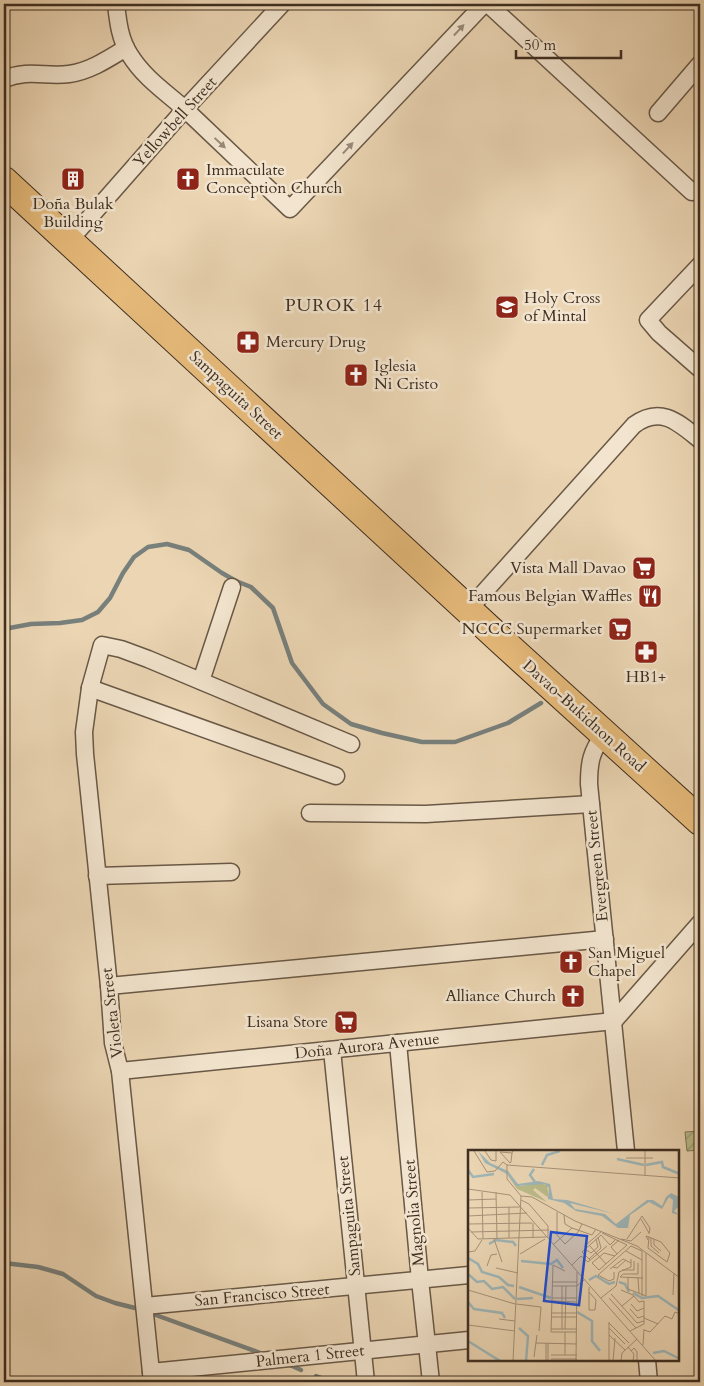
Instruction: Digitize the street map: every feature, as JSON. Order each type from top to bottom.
[{"type":"highway","name":"Sampaguita Street","points":[[4,181],[468,610]]},
{"type":"highway","name":"Davao-Bukidnon Road","points":[[468,610],[700,822]]},
{"type":"street","points":[[116,4],[119,28],[126,48],[137,66],[290,209],[486,4],[692,192]]},
{"type":"street","name":"Yellowbell Street","points":[[70,241],[185,110],[282,4]]},
{"type":"street","points":[[4,80],[12,76],[30,73],[68,74],[86,70],[126,48]]},
{"type":"street","points":[[658,113],[700,64]]},
{"type":"street","points":[[698,271],[648,320],[659,333],[700,369]]},
{"type":"street","points":[[468,610],[634,425],[642,419],[662,416],[672,419],[700,440]]},
{"type":"street","points":[[232,587],[200,681],[351,744]]},
{"type":"street","name":"Violeta Street","points":[[152,1377],[120,1071],[113,1043],[84,732],[90,688],[102,644],[132,653],[200,681]]},
{"type":"street","points":[[90,688],[336,776]]},
{"type":"street","name":"Evergreen Street","points":[[604,734],[596,744],[589,769],[626,1150]]},
{"type":"street","points":[[310,813],[426,814],[591,804]]},
{"type":"street","points":[[97,876],[231,872]]},
{"type":"street","points":[[614,1021],[700,923]]},
{"type":"street","points":[[109,986],[605,939]]},
{"type":"street","name":"Doña Aurora Avenue","points":[[120,1071],[614,1021]]},
{"type":"street","name":"Magnolia Street","points":[[398,1043],[431,1382]]},
{"type":"street","name":"Sampaguita Street","points":[[332,1050],[366,1382]]},
{"type":"street","name":"San Francisco Street","points":[[144,1306],[468,1275]]},
{"type":"street","name":"Palmera 1 Street","points":[[152,1377],[468,1340]]},
{"type":"street","points":[[647,1361],[649,1382]]},
{"type":"green space","points":[[700,1131],[700,1150],[687,1151],[685,1132]]},
{"type":"waterway","points":[[4,629],[31,624],[82,620],[98,612],[110,598],[134,557],[148,547],[167,544],[189,550],[222,573],[251,587],[273,608],[292,663],[323,704],[351,724],[422,742],[455,742],[508,723],[541,703]]},
{"type":"waterway","points":[[4,1263],[38,1267],[63,1274],[96,1296],[139,1309]]},
{"type":"waterway","points":[[153,1314],[263,1354]]},
{"type":"waterway","points":[[288,1364],[301,1370]]},
{"type":"waterway","points":[[316,1376],[332,1382]]},
{"type":"place","name":"Doña Bulak Building","points":[[73,179]]},
{"type":"place","name":"Immaculate Conception Church","points":[[188,179]]},
{"type":"place","name":"Holy Cross of Mintal","points":[[507,307]]},
{"type":"place","name":"Mercury Drug","points":[[248,342]]},
{"type":"place","name":"Iglesia Ni Cristo","points":[[356,375]]},
{"type":"place","name":"Vista Mall Davao","points":[[644,568]]},
{"type":"place","name":"Famous Belgian Waffles","points":[[650,596]]},
{"type":"place","name":"NCCC Supermarket","points":[[620,629]]},
{"type":"place","name":"HB1+","points":[[646,652]]},
{"type":"place","name":"San Miguel Chapel","points":[[571,962]]},
{"type":"place","name":"Alliance Church","points":[[573,996]]},
{"type":"place","name":"Lisana Store","points":[[346,1022]]},
{"type":"district","name":"PUROK 14","points":[[334,305]]}]
